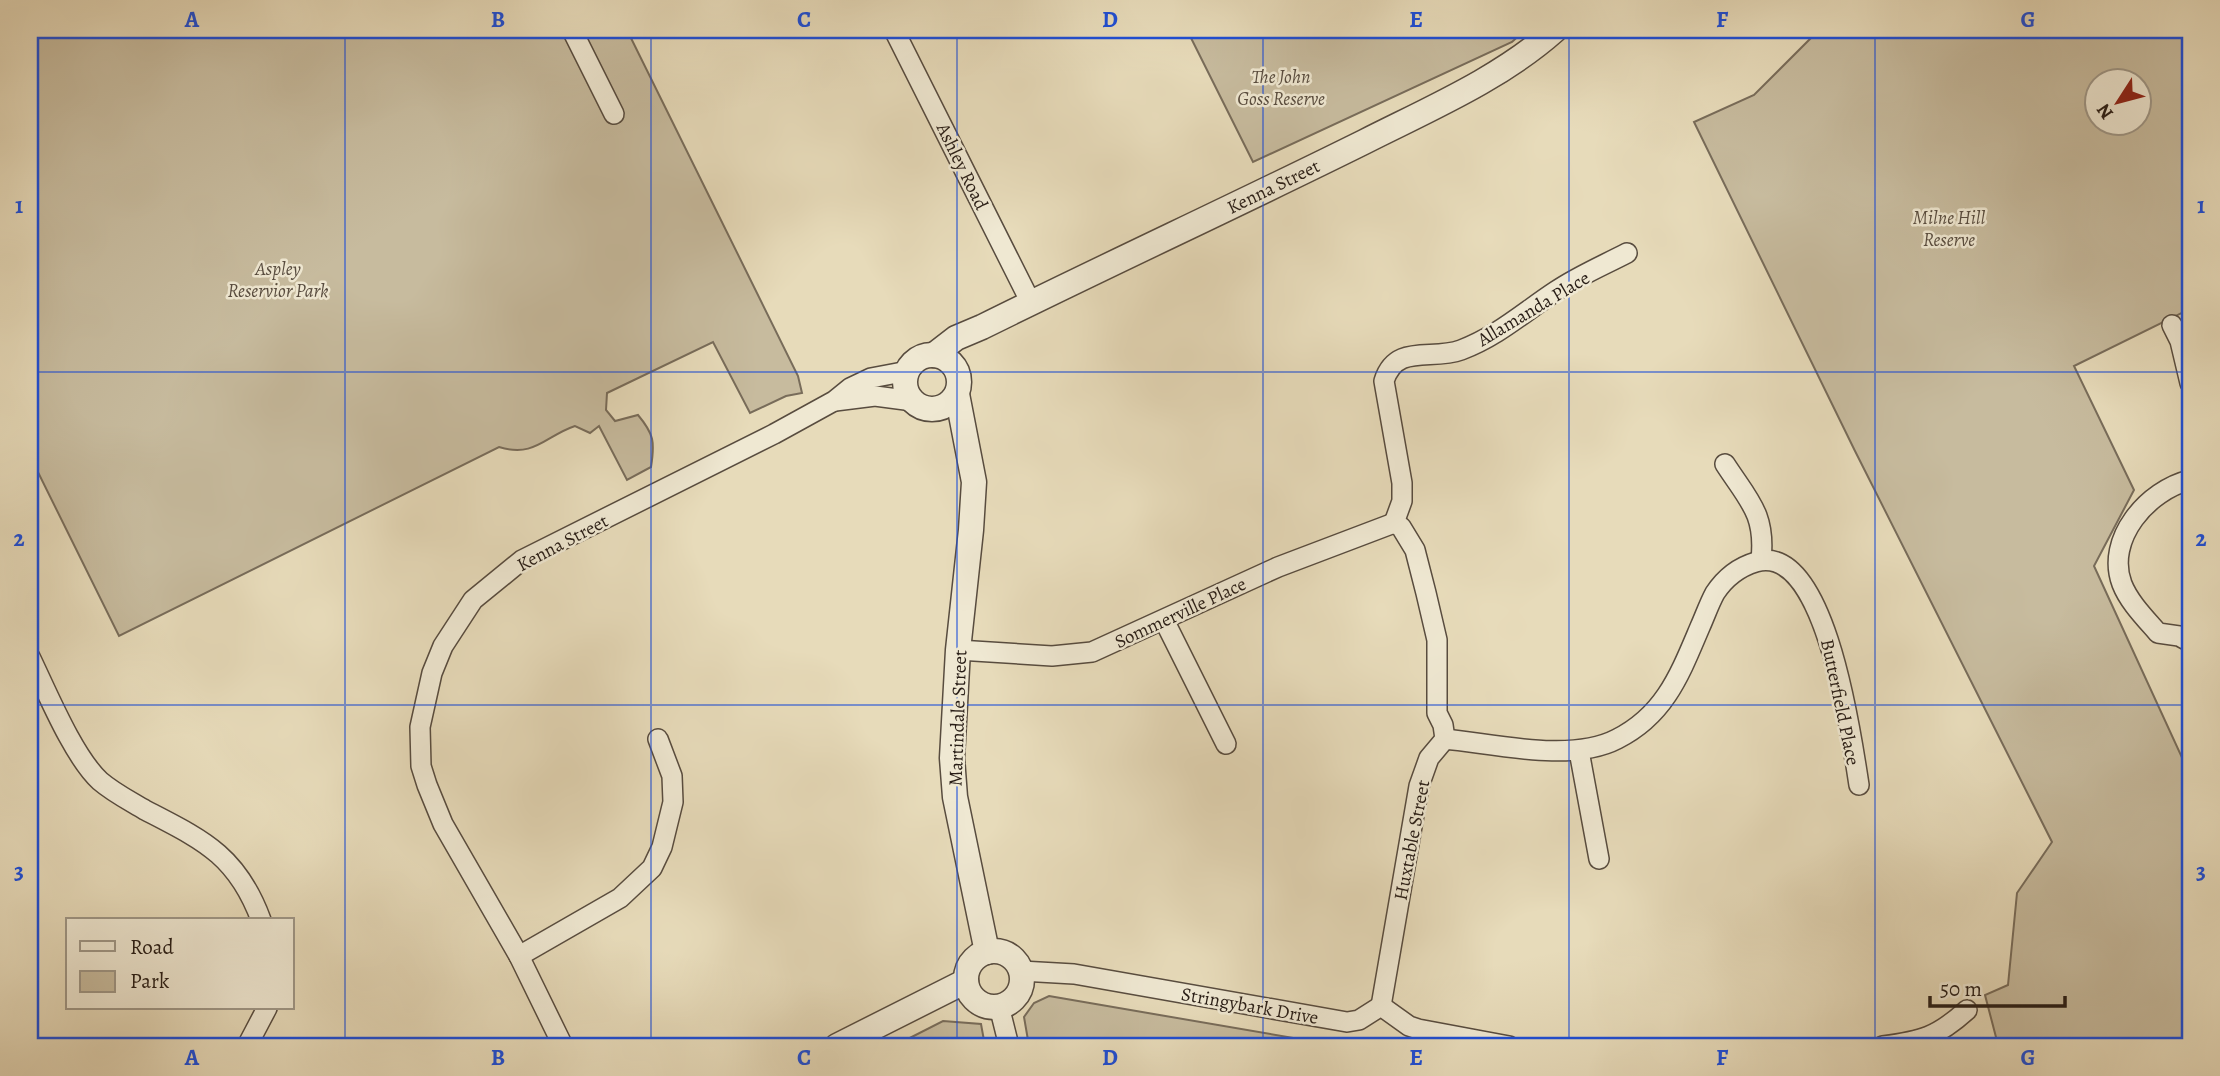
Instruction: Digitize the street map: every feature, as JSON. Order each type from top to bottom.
[{"type":"street","points":[[572,30],[614,114]]},
{"type":"street","name":"Ashley Road","points":[[894,30],[1031,303]]},
{"type":"street","name":"Kenna Street","points":[[563,1046],[519,956],[443,824],[421,766],[418,742],[432,673],[454,625],[473,600],[522,560],[774,434],[834,401],[850,388],[871,378],[908,371],[918,359],[934,355],[956,338],[1308,170],[1478,83],[1533,50],[1555,30]]},
{"type":"street","name":"Allamanda Place","points":[[1394,523],[1402,502],[1402,482],[1384,381],[1388,368],[1397,359],[1458,351],[1481,341],[1502,330],[1557,290],[1627,253]]},
{"type":"street","points":[[2172,325],[2180,341],[2190,383]]},
{"type":"street","points":[[923,405],[948,405],[967,348],[982,327]]},
{"type":"street","points":[[934,355],[947,359],[957,382]]},
{"type":"street","points":[[908,371],[905,386],[923,405],[974,482]]},
{"type":"street","name":"Martindale Street","points":[[957,382],[974,482],[958,650],[952,758],[955,797],[987,952]]},
{"type":"street","name":"Kenna Street","points":[[834,401],[875,396],[923,405]]},
{"type":"street","points":[[1394,523],[1401,527],[1415,550],[1429,604],[1437,640],[1437,713],[1445,739],[1555,751],[1579,751],[1604,746],[1619,739],[1639,726],[1662,705],[1678,678],[1716,591],[1742,566],[1761,560],[1762,526],[1756,511],[1725,464]]},
{"type":"street","points":[[2190,480],[2159,496],[2134,519],[2126,529],[2119,555],[2123,585],[2158,633],[2179,636],[2190,642]]},
{"type":"street","name":"Sommerville Place","points":[[958,650],[1052,656],[1092,652],[1278,567],[1394,523]]},
{"type":"street","name":"Butterfield Place","points":[[1761,560],[1776,562],[1791,569],[1824,626],[1833,651],[1845,703],[1859,785]]},
{"type":"street","points":[[1164,620],[1226,744]]},
{"type":"street","points":[[30,657],[84,764],[119,796],[205,842],[227,860],[244,884],[260,918]]},
{"type":"street","points":[[519,956],[620,898],[652,868],[662,847],[673,802],[672,776],[658,739]]},
{"type":"street","name":"Huxtable Street","points":[[1381,1006],[1419,786],[1429,758],[1445,739]]},
{"type":"street","points":[[1579,751],[1598,859]]},
{"type":"street","points":[[996,951],[1012,957],[1021,971],[1022,981],[1015,997],[999,1006],[981,1003],[974,998],[966,981],[969,966],[974,959],[987,952],[996,951]]},
{"type":"street","name":"Stringybark Drive","points":[[1021,971],[1074,974],[1347,1022],[1359,1020],[1381,1006]]},
{"type":"street","points":[[837,1046],[966,981]]},
{"type":"street","points":[[999,1006],[1009,1046]]},
{"type":"street","points":[[1381,1006],[1409,1026],[1418,1029],[1509,1046]]},
{"type":"street","points":[[247,1046],[266,1010]]},
{"type":"street","points":[[1883,1046],[1914,1042],[1946,1029],[1967,1010]]},
{"type":"green space","name":"Aspley Reservior Park","points":[[30,30],[627,30],[798,376],[802,393],[786,396],[750,413],[713,342],[607,393],[606,410],[615,421],[638,415],[652,439],[651,467],[627,480],[599,426],[590,433],[575,426],[522,450],[499,447],[119,636],[30,456]]},
{"type":"green space","name":"The John Goss Reserve","points":[[1187,30],[1525,30],[1512,42],[1253,162]]},
{"type":"green space","name":"Milne Hill Reserve","points":[[1830,30],[2190,30],[2190,309],[2074,366],[2134,490],[2094,566],[2190,775],[2190,929],[2187,933],[2185,965],[2190,979],[2190,1046],[1961,1046],[1997,1041],[1985,995],[2008,985],[2017,893],[2052,842],[1855,451],[1694,122],[1754,95],[1814,35]]},
{"type":"green space","points":[[1049,996],[1340,1046],[1029,1046],[1024,1017],[1034,1003]]},
{"type":"green space","points":[[943,1021],[981,1024],[985,1046],[894,1046]]}]
